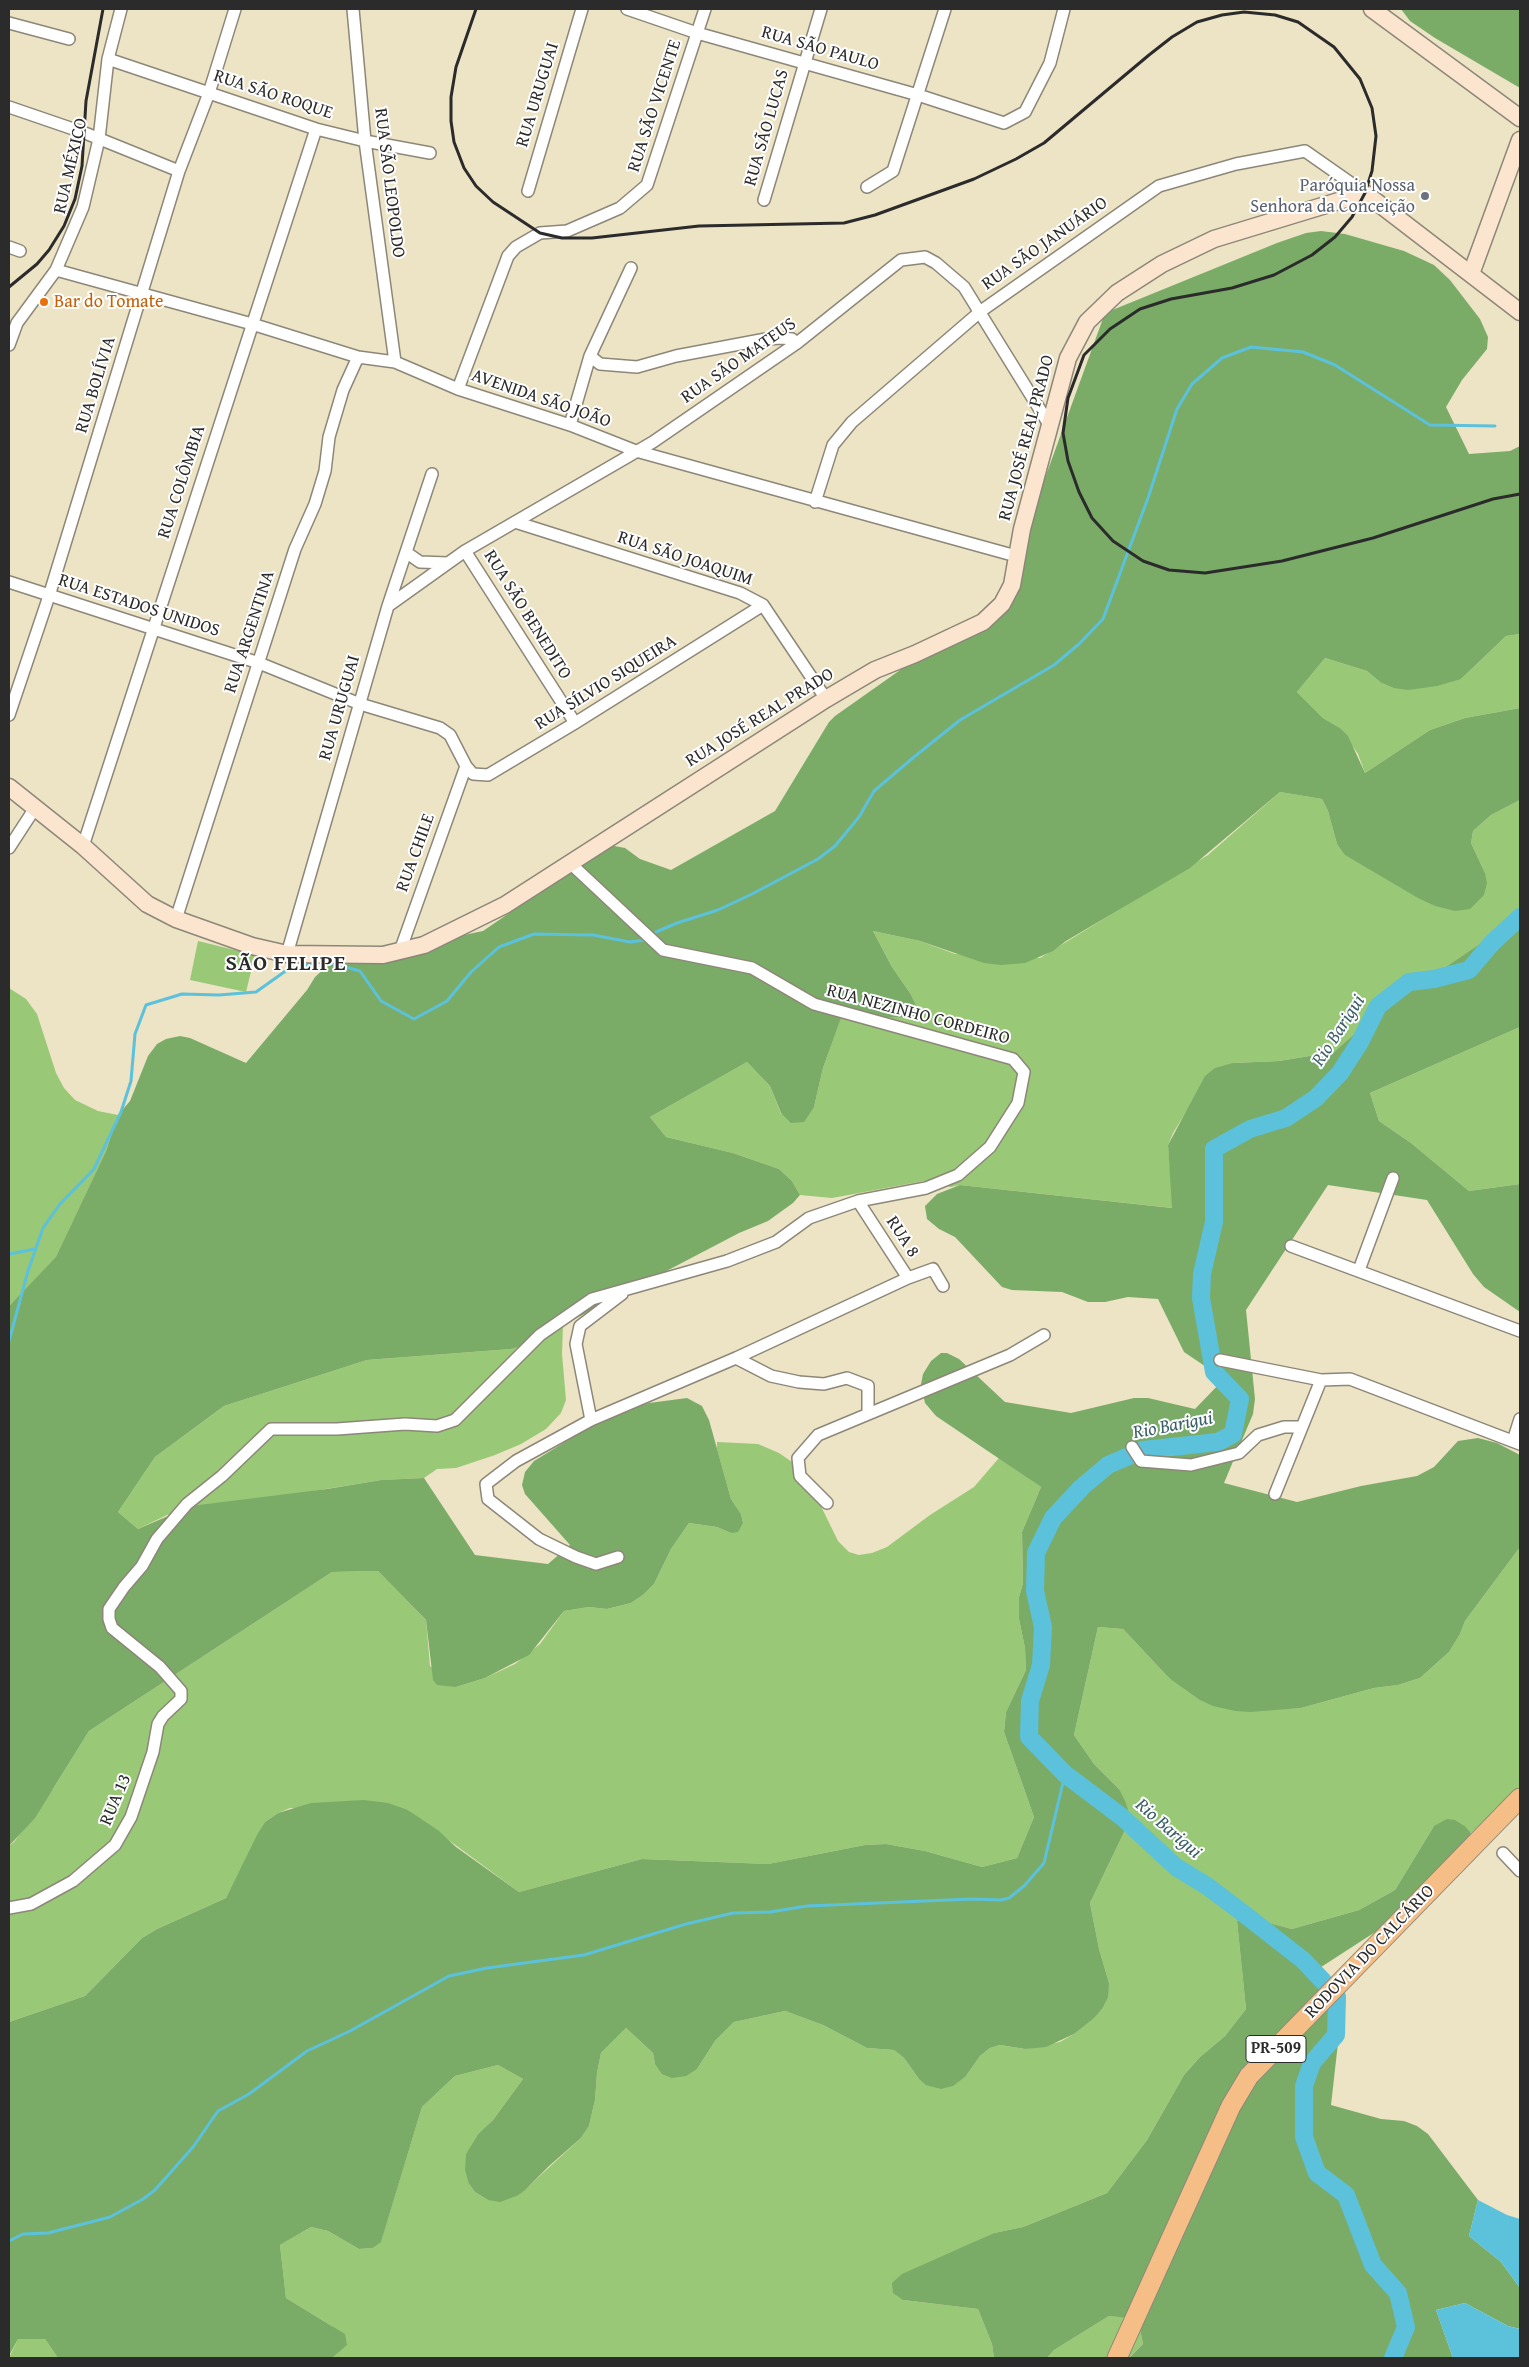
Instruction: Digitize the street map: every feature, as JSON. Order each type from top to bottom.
[{"type":"main road","name":"RODOVIA DO CALCÁRIO","points":[[1117,2358],[1231,2106],[1250,2076],[1520,1798]]},
{"type":"street","name":"RUA MÉXICO","points":[[9,345],[13,323],[56,270],[83,208],[99,139],[108,59],[120,9]]},
{"type":"street","name":"RUA BOLÍVIA","points":[[9,715],[49,596],[179,171],[209,93],[235,9]]},
{"type":"street","name":"RUA SÃO LEOPOLDO","points":[[353,9],[365,141],[395,362]]},
{"type":"street","name":"RUA URUGUAI","points":[[528,191],[582,9]]},
{"type":"street","name":"RUA SÃO PAULO","points":[[627,9],[698,33],[918,95],[1004,124],[1025,112],[1050,63],[1064,9]]},
{"type":"street","name":"RUA SÃO VICENTE","points":[[458,389],[508,256],[516,247],[540,233],[567,231],[620,208],[647,185],[705,9]]},
{"type":"street","name":"RUA SÃO LUCAS","points":[[764,200],[821,9]]},
{"type":"street","points":[[867,187],[892,171],[945,9]]},
{"type":"street","points":[[1372,9],[1520,118]]},
{"type":"street","points":[[9,23],[69,39]]},
{"type":"street","name":"RUA SÃO ROQUE","points":[[108,59],[316,129],[365,141],[430,153]]},
{"type":"street","points":[[9,107],[85,133],[179,171]]},
{"type":"street","name":"RUA COLÔMBIA","points":[[82,846],[316,129]]},
{"type":"street","points":[[1471,274],[1520,140]]},
{"type":"street","name":"RUA SÃO JANUÁRIO","points":[[815,502],[833,445],[852,422],[981,311],[1159,186],[1236,164],[1305,150],[1364,193]]},
{"type":"street","points":[[1364,193],[1520,312]]},
{"type":"street","name":"RUA JOSÉ REAL PRADO","points":[[9,787],[82,846],[147,904],[176,919],[252,946],[287,954],[374,955],[424,945],[505,905],[568,862],[826,699],[876,670],[983,622],[1002,604],[1012,585],[1016,556],[1068,358],[1087,322],[1117,293],[1162,264],[1214,239],[1364,193]]},
{"type":"street","points":[[9,247],[20,251]]},
{"type":"street","name":"RUA SÃO MATEUS","points":[[388,606],[466,551],[636,450],[653,442],[797,343],[901,260],[925,257],[955,278],[981,311],[1050,426]]},
{"type":"street","points":[[570,425],[590,356],[631,268]]},
{"type":"street","name":"AVENIDA SÃO JOÃO","points":[[56,270],[143,292],[358,358],[395,362],[458,389],[570,425],[636,450],[815,502],[1016,556]]},
{"type":"street","points":[[590,356],[600,364],[637,367],[676,356],[766,339],[792,339],[797,343]]},
{"type":"street","name":"RUA ARGENTINA","points":[[176,919],[295,549],[315,504],[325,471],[329,437],[342,390],[358,358]]},
{"type":"street","name":"RUA URUGUAI","points":[[287,954],[388,606],[432,474]]},
{"type":"street","name":"RUA SÃO JOAQUIM","points":[[515,522],[740,593],[763,605],[826,699]]},
{"type":"street","name":"RUA SÃO BENEDITO","points":[[466,551],[575,723]]},
{"type":"street","points":[[407,552],[420,562],[448,563]]},
{"type":"street","name":"RUA ESTADOS UNIDOS","points":[[9,582],[259,663],[360,704],[440,728],[450,735],[466,766]]},
{"type":"street","name":"RUA SÍLVIO SIQUEIRA","points":[[466,766],[473,774],[488,775],[575,723],[763,605]]},
{"type":"street","name":"RUA CHILE","points":[[400,951],[466,766]]},
{"type":"street","points":[[9,848],[36,808]]},
{"type":"street","name":"RUA NEZINHO CORDEIRO","points":[[177,1684],[160,1666],[112,1628],[109,1610],[174,1519],[187,1504],[222,1476],[271,1429],[337,1429],[405,1424],[438,1426],[456,1420],[540,1335],[592,1299],[727,1261],[768,1246],[809,1218],[858,1201],[926,1188],[958,1175],[990,1147],[1018,1103],[1024,1072],[1014,1059],[814,1004],[752,968],[663,950],[568,862]]},
{"type":"street","points":[[1359,1270],[1393,1178]]},
{"type":"street","name":"RUA 8","points":[[858,1201],[908,1278],[933,1269],[943,1286]]},
{"type":"street","points":[[1291,1246],[1520,1331]]},
{"type":"street","points":[[618,1557],[596,1564],[576,1557],[539,1539],[488,1498],[486,1484],[516,1461],[592,1420],[736,1358],[908,1278]]},
{"type":"street","points":[[592,1420],[576,1344],[580,1326],[630,1289]]},
{"type":"street","points":[[827,1503],[800,1476],[798,1458],[818,1434],[1010,1355],[1044,1335]]},
{"type":"street","points":[[736,1358],[771,1376],[799,1382],[824,1384],[847,1378],[854,1380],[868,1386],[868,1413]]},
{"type":"street","points":[[1220,1360],[1321,1380],[1350,1379],[1517,1443],[1520,1419]]},
{"type":"street","points":[[1275,1494],[1321,1380]]},
{"type":"street","points":[[1132,1447],[1141,1461],[1192,1465],[1240,1453],[1258,1435],[1284,1427],[1302,1428]]},
{"type":"street","name":"RUA 13","points":[[9,1908],[31,1904],[73,1881],[115,1845],[131,1817],[140,1794],[153,1752],[158,1724],[163,1716],[181,1699],[181,1691],[177,1684]]},
{"type":"street","points":[[1503,1853],[1520,1871]]},
{"type":"green space","points":[[1401,9],[1520,9],[1520,88],[1435,38],[1410,21]]},
{"type":"green space","points":[[1321,231],[1345,234],[1404,251],[1434,265],[1450,280],[1480,319],[1488,337],[1487,349],[1462,380],[1446,407],[1469,454],[1510,451],[1520,446],[1520,634],[1506,636],[1461,679],[1437,686],[1408,690],[1394,688],[1380,682],[1367,671],[1325,658],[1297,692],[1323,718],[1340,728],[1348,736],[1365,773],[1430,730],[1465,718],[1520,708],[1520,800],[1491,815],[1473,831],[1471,843],[1485,873],[1487,883],[1484,895],[1470,909],[1455,911],[1435,906],[1418,898],[1345,855],[1337,844],[1328,811],[1322,799],[1280,792],[1190,868],[1066,941],[1053,951],[1025,963],[1001,965],[984,963],[920,941],[873,931],[892,967],[910,993],[916,1006],[916,1017],[841,1018],[823,1068],[814,1107],[804,1122],[791,1123],[781,1113],[770,1086],[747,1062],[650,1117],[666,1137],[733,1153],[779,1169],[792,1181],[800,1195],[793,1203],[768,1221],[739,1233],[527,1344],[511,1349],[367,1360],[224,1406],[155,1457],[118,1512],[138,1529],[191,1506],[327,1489],[381,1480],[424,1478],[475,1555],[548,1564],[570,1545],[525,1494],[522,1485],[525,1472],[534,1461],[601,1420],[622,1411],[649,1403],[687,1398],[702,1406],[709,1420],[731,1499],[741,1514],[743,1523],[738,1532],[731,1533],[717,1527],[689,1523],[671,1549],[654,1584],[643,1595],[631,1603],[607,1609],[589,1607],[564,1611],[529,1655],[485,1678],[456,1687],[437,1685],[433,1680],[426,1620],[378,1571],[332,1572],[89,1731],[35,1818],[9,1846],[9,1306],[56,1257],[106,1151],[118,1115],[130,1101],[148,1056],[157,1044],[166,1039],[180,1036],[190,1038],[246,1063],[307,990],[315,977],[326,967],[345,960],[483,931],[609,845],[625,848],[640,859],[671,870],[775,811],[829,722],[835,716],[1001,599],[1105,313],[1277,243],[1306,233]]},
{"type":"green space","points":[[1520,634],[1520,708],[1465,718],[1430,730],[1365,773],[1358,754],[1340,728],[1323,718],[1297,692],[1325,658],[1367,671],[1380,682],[1461,679],[1506,636]]},
{"type":"green space","points":[[1280,792],[1322,799],[1328,811],[1337,844],[1346,855],[1435,906],[1485,873],[1471,843],[1473,831],[1491,815],[1520,800],[1520,917],[1334,1052],[1279,1061],[1233,1063],[1186,1112],[1168,1145],[1173,1208],[960,1185],[951,1187],[924,1181],[832,1198],[800,1195],[792,1181],[779,1169],[733,1153],[666,1137],[650,1117],[747,1062],[770,1086],[781,1114],[814,1107],[823,1068],[841,1017],[916,1017],[910,993],[892,967],[873,931],[920,941],[955,954],[1040,958],[1208,855]]},
{"type":"green space","points":[[1520,917],[1520,1027],[1370,1093],[1379,1121],[1411,1143],[1469,1191],[1520,1184],[1520,1312],[1484,1287],[1473,1274],[1427,1200],[1328,1185],[1246,1310],[1255,1399],[1253,1414],[1224,1483],[1297,1502],[1361,1486],[1417,1476],[1434,1467],[1458,1441],[1478,1438],[1497,1443],[1520,1455],[1520,1547],[1465,1621],[1460,1634],[1449,1652],[1420,1678],[1398,1685],[1374,1688],[1301,1708],[1250,1712],[1213,1706],[1200,1700],[1169,1678],[1123,1629],[1098,1627],[1074,1735],[1094,1764],[1119,1789],[1129,1813],[1127,1826],[1090,1903],[1099,1949],[1109,1983],[1108,1997],[1102,2009],[1094,2018],[1074,2034],[1046,2047],[1025,2049],[1000,2045],[990,2048],[980,2056],[966,2076],[953,2086],[941,2089],[926,2085],[919,2079],[904,2058],[894,2050],[867,2048],[823,2025],[785,2011],[734,2022],[715,2041],[697,2069],[686,2076],[672,2078],[662,2074],[655,2064],[653,2053],[626,2028],[601,2053],[595,2100],[589,2126],[581,2138],[519,2195],[500,2202],[488,2200],[475,2192],[469,2184],[465,2170],[466,2154],[479,2133],[493,2120],[523,2079],[498,2065],[455,2076],[422,2107],[381,2242],[373,2248],[359,2249],[328,2231],[311,2227],[280,2245],[286,2298],[345,2334],[347,2345],[333,2357],[58,2358],[45,2339],[18,2339],[9,2356],[9,2022],[85,1996],[142,1938],[157,1929],[226,1898],[257,1835],[265,1822],[278,1813],[311,1803],[364,1800],[388,1803],[408,1810],[439,1831],[456,1847],[519,1892],[642,1859],[768,1864],[865,1845],[886,1844],[925,1851],[982,1867],[1017,1858],[1034,1817],[1004,1732],[1006,1712],[1026,1670],[1025,1648],[1019,1619],[1019,1597],[1023,1583],[1022,1532],[1041,1487],[936,1416],[925,1403],[921,1384],[923,1374],[931,1361],[941,1353],[947,1353],[959,1359],[1005,1402],[1071,1413],[1134,1398],[1148,1398],[1195,1409],[1224,1379],[1184,1352],[1158,1299],[1128,1297],[1105,1302],[1088,1302],[1062,1292],[1012,1290],[1002,1287],[955,1237],[939,1229],[927,1219],[925,1206],[937,1194],[960,1185],[1172,1208],[1168,1145],[1205,1076],[1215,1068],[1233,1063],[1279,1061],[1334,1052],[1384,1009]]},
{"type":"green space","points":[[198,941],[255,955],[246,992],[190,980]]},
{"type":"green space","points":[[9,988],[26,999],[37,1014],[56,1073],[64,1088],[75,1100],[98,1111],[118,1115],[106,1151],[56,1258],[9,1306]]},
{"type":"green space","points":[[1520,1027],[1520,1184],[1469,1191],[1411,1143],[1379,1121],[1370,1093]]},
{"type":"green space","points":[[563,1325],[562,1354],[566,1400],[561,1413],[546,1429],[521,1444],[495,1455],[456,1468],[437,1469],[424,1478],[381,1480],[167,1515],[138,1529],[118,1512],[155,1457],[224,1406],[367,1360],[511,1349]]},
{"type":"green space","points":[[717,1442],[758,1444],[779,1453],[795,1464],[813,1490],[838,1541],[849,1552],[859,1555],[872,1553],[887,1547],[930,1515],[974,1487],[999,1458],[1041,1487],[1022,1532],[1023,1583],[1019,1597],[1019,1619],[1025,1648],[1026,1670],[1006,1712],[1004,1732],[1034,1817],[1017,1858],[982,1867],[925,1851],[886,1844],[865,1845],[768,1864],[642,1859],[519,1892],[408,1810],[290,1808],[278,1813],[265,1822],[226,1898],[157,1929],[142,1938],[85,1996],[9,2022],[9,1846],[14,1842],[55,1786],[89,1731],[332,1572],[378,1571],[426,1620],[430,1666],[456,1687],[485,1678],[515,1664],[540,1644],[564,1611],[589,1607],[607,1609],[631,1603],[643,1595],[654,1584],[671,1549],[689,1523],[717,1527],[731,1533],[743,1523],[741,1514],[731,1499],[717,1449]]},
{"type":"green space","points":[[1520,1547],[1520,1790],[1471,1833],[1466,1827],[1434,1826],[1395,1890],[1359,1910],[1292,1929],[1240,1916],[1237,1921],[1246,2009],[1225,2036],[1200,2057],[1184,2075],[1147,2140],[1107,2193],[1023,2227],[994,2233],[958,2250],[903,2300],[978,2309],[992,2344],[994,2358],[331,2358],[346,2345],[332,2326],[286,2298],[280,2245],[311,2227],[328,2231],[359,2249],[373,2248],[381,2241],[422,2107],[455,2076],[498,2065],[523,2079],[493,2120],[479,2133],[469,2184],[475,2192],[488,2200],[519,2195],[581,2138],[589,2126],[595,2100],[601,2053],[626,2028],[653,2053],[655,2064],[697,2069],[715,2041],[734,2022],[785,2011],[823,2025],[867,2048],[894,2050],[904,2058],[919,2079],[966,2076],[980,2056],[990,2048],[1000,2045],[1025,2049],[1060,2042],[1074,2034],[1102,2009],[1109,1983],[1099,1949],[1090,1903],[1127,1826],[1119,1789],[1094,1764],[1074,1735],[1098,1627],[1123,1629],[1169,1678],[1235,1711],[1301,1708],[1374,1688],[1398,1685],[1420,1678],[1449,1652],[1460,1634],[1465,1621]]},
{"type":"green space","points":[[1447,1819],[1455,1820],[1466,1827],[1471,1833],[1461,1854],[1386,1925],[1315,1971],[1339,2034],[1331,2105],[1381,2119],[1404,2121],[1417,2126],[1428,2134],[1478,2200],[1469,2236],[1501,2262],[1520,2288],[1520,2329],[1508,2326],[1465,2303],[1436,2310],[1453,2358],[1129,2358],[1143,2344],[1138,2319],[1109,2316],[1054,2350],[1047,2358],[994,2358],[992,2344],[978,2309],[903,2300],[893,2293],[892,2283],[902,2274],[994,2233],[1023,2227],[1107,2193],[1147,2140],[1184,2075],[1200,2057],[1225,2036],[1246,2009],[1237,1921],[1241,1916],[1292,1929],[1359,1910],[1395,1890],[1434,1826]]},
{"type":"green space","points":[[1109,2316],[1138,2318],[1143,2344],[1129,2358],[1047,2358],[1054,2350]]},
{"type":"green space","points":[[18,2339],[45,2339],[58,2358],[9,2358]]},
{"type":"water","points":[[1478,2200],[1507,2215],[1520,2219],[1520,2288],[1501,2262],[1469,2236]]},
{"type":"water","points":[[1465,2303],[1508,2326],[1520,2329],[1520,2358],[1453,2358],[1436,2310]]},
{"type":"waterway","points":[[656,932],[718,910],[818,859],[835,846],[859,817],[874,791],[914,757],[960,720],[1054,665],[1079,644],[1103,619],[1148,498],[1177,409],[1192,384],[1222,358],[1251,347],[1303,352],[1335,365],[1430,425],[1495,426]]},
{"type":"waterway","name":"Rio Barigui","points":[[1323,1981],[1303,1960],[1239,1910],[1207,1886],[1176,1867],[1122,1817],[1065,1774],[1029,1737],[1030,1701],[1041,1665],[1043,1627],[1035,1591],[1036,1553],[1053,1518],[1082,1487],[1108,1465],[1143,1450],[1218,1442],[1233,1434],[1240,1399],[1214,1372],[1201,1298],[1202,1274],[1214,1222],[1214,1149],[1250,1129],[1286,1118],[1316,1098],[1340,1073],[1360,1042],[1378,1006],[1409,982],[1434,979],[1469,970],[1492,943],[1520,917]]},
{"type":"waterway","points":[[9,1341],[28,1271],[43,1228],[60,1204],[94,1169],[121,1112],[131,1081],[135,1034],[146,1005],[182,994],[219,995],[256,992],[287,970],[323,961],[360,971],[381,1001],[414,1019],[447,1001],[471,972],[499,947],[534,934],[593,935],[630,942],[646,940]]},
{"type":"waterway","points":[[9,1254],[35,1249]]},
{"type":"waterway","points":[[9,2241],[23,2234],[48,2233],[110,2217],[143,2199],[155,2190],[193,2147],[218,2111],[249,2094],[307,2051],[350,2031],[449,1976],[487,1968],[584,1955],[686,1924],[733,1913],[770,1912],[807,1906],[972,1899],[1001,1900],[1009,1898],[1024,1886],[1044,1863],[1065,1774]]},
{"type":"waterway","name":"Rio Barigui","points":[[1337,1997],[1336,2035],[1312,2063],[1304,2086],[1304,2137],[1317,2173],[1346,2195],[1373,2265],[1398,2293],[1406,2327],[1393,2358]]},
{"type":"railway","points":[[9,287],[37,264],[49,250],[64,226],[75,199],[82,166],[86,101],[103,9]]},
{"type":"railway","points":[[476,9],[456,67],[451,97],[451,121],[454,142],[464,168],[476,186],[493,202],[540,233],[562,238],[592,238],[699,226],[844,223],[875,215],[974,179],[1044,143],[1149,55],[1172,37],[1197,22],[1222,15],[1244,12],[1275,15],[1298,22],[1334,47],[1360,79],[1372,108],[1376,136],[1372,171],[1365,193],[1352,217],[1335,237],[1312,255],[1274,275],[1232,288],[1171,299],[1140,309],[1110,329],[1084,355],[1068,398],[1063,433],[1068,461],[1079,492],[1092,518],[1113,541],[1143,561],[1169,570],[1205,573],[1282,561],[1373,538],[1493,499],[1520,494]]},
{"type":"place","name":"Paróquia Nossa Senhora da Conceição","points":[[1425,196]]},
{"type":"place","name":"Bar do Tomate","points":[[44,302]]},
{"type":"district","name":"SÃO FELIPE","points":[[286,964]]}]
